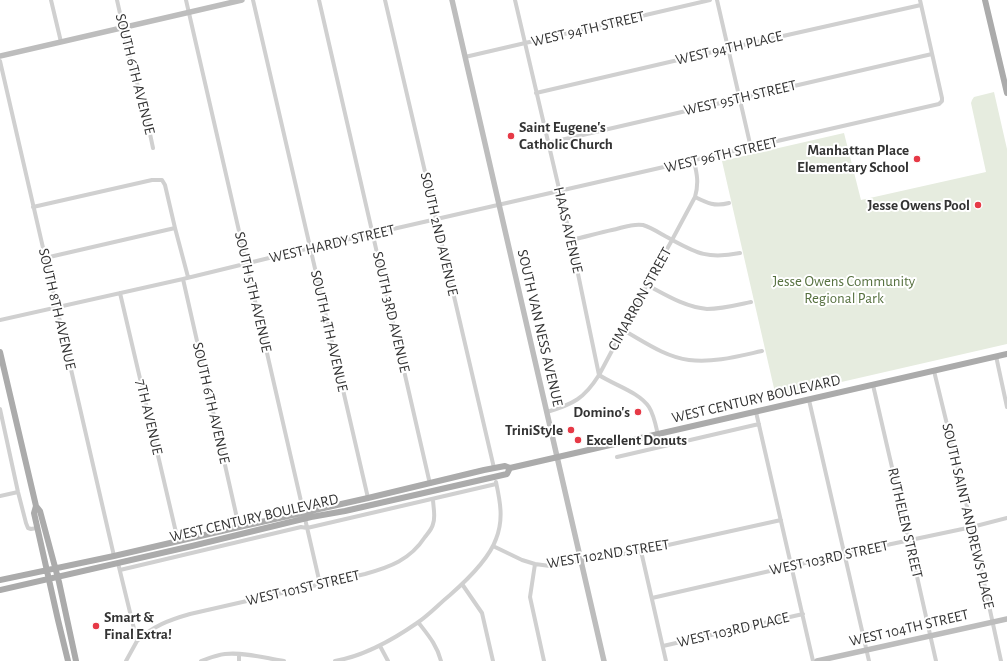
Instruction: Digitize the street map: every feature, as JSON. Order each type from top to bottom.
[{"type":"main road","points":[[985,0],[1007,93]]},
{"type":"main road","points":[[0,352],[36,506],[40,511],[55,568],[76,661]]},
{"type":"main road","name":"WEST CENTURY BOULEVARD","points":[[0,590],[118,563],[304,516],[368,498],[494,468],[505,466],[510,468],[1007,354]]},
{"type":"main road","name":"WEST CENTURY BOULEVARD","points":[[0,580],[114,556],[239,527],[345,511],[507,474],[510,468]]},
{"type":"main road","points":[[36,506],[34,513],[37,528],[68,661]]},
{"type":"street","points":[[51,0],[61,42]]},
{"type":"street","name":"SOUTH 6TH AVENUE","points":[[118,0],[130,58],[146,115],[153,148]]},
{"type":"street","name":"SOUTH 5TH AVENUE","points":[[186,0],[320,584]]},
{"type":"street","points":[[0,56],[242,0]]},
{"type":"street","name":"SOUTH 4TH AVENUE","points":[[253,0],[368,498]]},
{"type":"street","name":"SOUTH 3RD AVENUE","points":[[319,0],[430,484]]},
{"type":"street","name":"SOUTH 2ND AVENUE","points":[[385,0],[494,468]]},
{"type":"street","name":"SOUTH VAN NESS AVENUE","points":[[452,0],[604,661]]},
{"type":"street","name":"HAAS AVENUE","points":[[515,0],[570,240],[599,375]]},
{"type":"street","name":"WEST 94TH STREET","points":[[465,57],[710,0]]},
{"type":"street","points":[[717,0],[751,148]]},
{"type":"street","points":[[921,2],[932,54]]},
{"type":"street","name":"WEST 94TH PLACE","points":[[536,93],[921,2]]},
{"type":"street","name":"WEST 95TH STREET","points":[[548,143],[932,54]]},
{"type":"street","name":"WEST 96TH STREET","points":[[500,205],[936,105],[941,102],[942,98],[932,54]]},
{"type":"street","name":"SOUTH 8TH AVENUE","points":[[0,61],[114,556]]},
{"type":"street","name":"CIMARRON STREET","points":[[547,412],[570,404],[579,399],[593,385],[599,375],[695,197],[698,182],[694,161]]},
{"type":"street","name":"SOUTH 6TH AVENUE","points":[[33,207],[152,180],[162,180],[165,185],[175,228],[239,527]]},
{"type":"street","points":[[695,197],[711,204],[717,205],[729,203]]},
{"type":"street","name":"WEST HARDY STREET","points":[[0,320],[500,205]]},
{"type":"street","points":[[570,240],[635,225],[642,225],[698,253],[720,256],[740,253]]},
{"type":"street","points":[[45,258],[175,228]]},
{"type":"street","points":[[647,285],[685,304],[708,309],[751,302]]},
{"type":"street","name":"7TH AVENUE","points":[[120,293],[178,541]]},
{"type":"street","points":[[623,330],[664,352],[688,360],[727,359],[762,351]]},
{"type":"street","points":[[996,356],[1007,407]]},
{"type":"street","name":"SOUTH SAINT ANDREWS PLACE","points":[[934,370],[972,527],[1001,661]]},
{"type":"street","points":[[599,375],[637,396],[646,404],[650,409],[658,435]]},
{"type":"street","name":"RUTHELEN STREET","points":[[873,385],[936,661]]},
{"type":"street","points":[[808,400],[869,661]]},
{"type":"street","points":[[0,409],[26,524],[28,528],[37,528]]},
{"type":"street","points":[[756,412],[813,661]]},
{"type":"street","name":"WEST CENTURY BOULEVARD","points":[[617,457],[759,424]]},
{"type":"street","points":[[335,661],[380,646],[418,622],[462,584],[480,564],[494,546],[500,528],[501,509],[495,476]]},
{"type":"street","name":"WEST CENTURY BOULEVARD","points":[[120,570],[301,527],[307,528],[496,484]]},
{"type":"street","points":[[0,496],[18,492]]},
{"type":"street","name":"WEST 101ST STREET","points":[[137,641],[153,628],[173,619],[190,614],[392,566],[416,549],[423,541],[433,524],[433,499]]},
{"type":"street","name":"WEST 103RD STREET","points":[[652,598],[1007,518]]},
{"type":"street","name":"WEST 102ND STREET","points":[[494,546],[522,560],[550,566],[641,551],[781,520]]},
{"type":"street","points":[[641,551],[666,661]]},
{"type":"street","points":[[118,563],[137,641],[126,661]]},
{"type":"street","points":[[535,564],[530,597],[544,661]]},
{"type":"street","points":[[462,584],[482,613],[493,661]]},
{"type":"street","name":"WEST 103RD PLACE","points":[[662,646],[803,614]]},
{"type":"street","name":"WEST 104TH STREET","points":[[817,661],[1007,618]]},
{"type":"street","points":[[418,622],[436,645],[441,661]]},
{"type":"street","points":[[380,646],[388,661]]},
{"type":"street","points":[[201,661],[227,653],[284,661]]},
{"type":"street","points":[[239,654],[239,661]]},
{"type":"green space","name":"Jesse Owens Community Regional Park","points":[[994,92],[1007,149],[1007,344],[776,397],[722,161],[844,133],[861,200],[986,172],[971,103],[974,97]]},
{"type":"place","name":"Saint Eugene's Catholic Church","points":[[511,136]]},
{"type":"place","name":"Manhattan Place Elementary School","points":[[917,159]]},
{"type":"place","name":"Jesse Owens Pool","points":[[978,205]]},
{"type":"place","name":"Domino's","points":[[638,412]]},
{"type":"place","name":"TriniStyle","points":[[571,430]]},
{"type":"place","name":"Excellent Donuts","points":[[578,440]]},
{"type":"place","name":"Smart & Final Extra!","points":[[96,626]]}]
